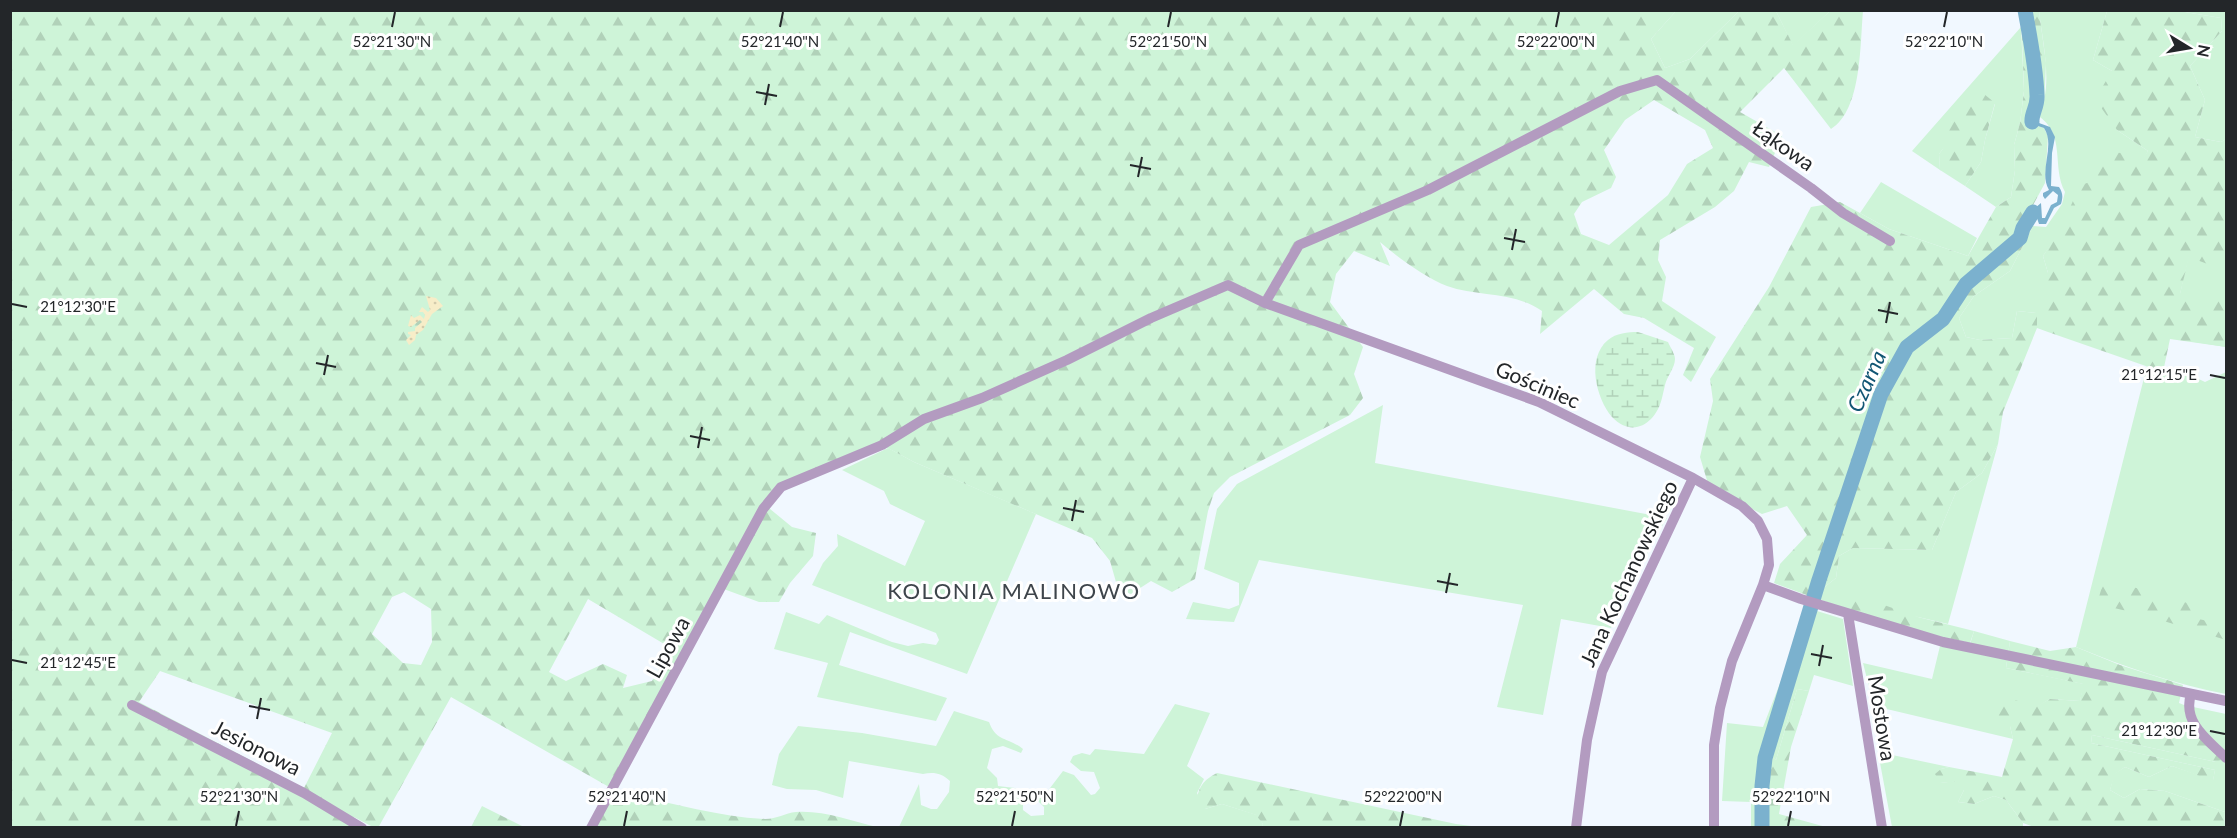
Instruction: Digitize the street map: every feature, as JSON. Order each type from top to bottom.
[{"type":"street","name":"Łąkowa","points":[[1265,303],[1299,245],[1428,190],[1620,92],[1657,80],[1843,213],[1890,241]]},
{"type":"street","name":"Gościniec","points":[[781,487],[882,445],[924,419],[981,398],[1067,360],[1151,318],[1228,285],[1265,303],[1539,402],[1693,478],[1742,506],[1761,526],[1767,539],[1769,555],[1763,585],[1732,661],[1720,708],[1714,746],[1714,828]]},
{"type":"street","name":"Jana Kochanowskiego","points":[[1576,828],[1587,741],[1602,672],[1693,478]]},
{"type":"street","name":"Lipowa","points":[[591,828],[764,508],[781,487]]},
{"type":"street","points":[[1763,585],[1848,614],[1943,642],[2225,702]]},
{"type":"street","name":"Mostowa","points":[[1848,614],[1881,828]]},
{"type":"street","points":[[2191,694],[2188,703],[2191,720],[2226,758]]},
{"type":"street","name":"Jesionowa","points":[[132,705],[304,793],[362,828]]},
{"type":"green space","points":[[10,11],[1676,11],[1651,39],[1665,68],[1690,59],[1739,11],[1776,11],[1793,45],[1830,11],[1863,11],[1858,75],[1849,107],[1841,120],[1831,129],[1784,68],[1740,112],[1782,136],[1769,167],[1749,162],[1734,191],[1715,207],[1660,240],[1658,260],[1666,277],[1662,301],[1716,337],[1691,382],[1683,375],[1694,348],[1644,318],[1624,314],[1594,289],[1540,334],[1542,311],[1520,300],[1447,286],[1412,267],[1380,242],[1390,266],[1354,251],[1336,274],[1330,302],[1363,347],[1354,374],[1363,398],[1350,415],[1230,477],[1214,493],[1208,511],[1195,579],[1172,592],[1151,581],[1131,594],[1118,589],[1110,561],[1092,538],[914,462],[882,445],[781,487],[764,504],[792,527],[816,533],[813,556],[790,583],[779,602],[759,602],[721,588],[609,787],[451,697],[378,828],[354,817],[349,828],[11,827]],"holes":[[[1654,100],[1705,130],[1713,148],[1687,164],[1668,195],[1609,245],[1581,234],[1574,214],[1582,202],[1611,188],[1616,177],[1604,150],[1625,120]],[[404,592],[431,609],[432,642],[421,665],[403,663],[372,634],[392,597]],[[588,599],[671,648],[652,681],[623,688],[627,675],[603,664],[566,681],[549,672]],[[160,671],[332,733],[304,788],[139,702]]]},
{"type":"green space","points":[[1676,11],[1739,11],[1690,59],[1665,68],[1651,39]]},
{"type":"green space","points":[[1776,11],[1830,11],[1793,46]]},
{"type":"green space","points":[[2021,11],[2039,11],[2046,63],[2044,107],[2038,105],[2031,113],[2029,123],[2044,128],[2048,136],[2045,183],[2032,207],[2033,226],[2010,271],[1974,296],[1959,318],[1966,337],[1980,340],[2012,338],[2017,311],[2037,313],[2037,328],[2003,412],[1998,444],[1982,473],[1956,492],[1932,550],[1853,548],[1839,556],[1836,578],[1812,597],[1774,583],[1780,564],[1807,535],[1787,506],[1762,514],[1709,487],[1700,457],[1713,401],[1710,379],[1769,287],[1811,207],[1840,202],[1889,229],[1968,256],[1996,207],[2011,197],[2015,170],[2014,145],[2020,123],[2024,91]]},
{"type":"green space","points":[[2039,11],[2107,11],[2093,60],[2112,71],[2117,130],[2148,151],[2144,158],[2094,182],[2043,256],[2048,273],[2048,332],[2037,328],[2036,313],[2017,311],[2012,338],[1980,340],[1966,337],[1959,318],[1974,296],[2010,271],[2033,226],[2046,227],[2062,204],[2065,192],[2061,182],[2052,131],[2037,115],[2045,93],[2046,79]]},
{"type":"green space","points":[[2107,11],[2179,11],[2221,18],[2222,31],[2190,66],[2205,100],[2195,137],[2221,142],[2226,139],[2226,271],[2189,257],[2180,294],[2212,300],[2226,286],[2226,347],[2170,339],[2163,372],[2048,332],[2048,273],[2043,256],[2061,228],[2080,185],[2094,181],[2102,149],[2143,158],[2148,151],[2117,130],[2095,99],[2112,71],[2093,60]]},
{"type":"green space","points":[[2179,11],[2226,11],[2226,139],[2221,142],[2195,137],[2205,100],[2190,66],[2222,31],[2221,18]]},
{"type":"green space","points":[[2021,27],[2024,91],[2020,123],[2014,145],[2015,170],[2011,197],[1996,207],[1965,186],[1981,162],[1995,104],[1952,121],[1946,145],[1939,154],[1940,170],[1912,151]]},
{"type":"green space","points":[[1984,94],[1995,103],[1981,162],[1965,186],[1940,170],[1939,154],[1957,114],[1970,102]]},
{"type":"green space","points":[[1881,182],[1977,238],[1968,256],[1889,229],[1860,213]]},
{"type":"green space","points":[[2198,214],[2226,223],[2226,347],[2170,338]]},
{"type":"green space","points":[[1638,332],[1668,342],[1675,362],[1655,415],[1643,425],[1628,427],[1620,424],[1606,409],[1598,389],[1595,367],[1601,348],[1608,340],[1618,334]]},
{"type":"green space","points":[[2147,366],[2169,375],[2184,372],[2205,382],[2226,372],[2226,694],[2150,674],[2076,647]]},
{"type":"green space","points":[[1383,405],[1375,463],[1667,518],[1611,628],[1561,619],[1543,715],[1497,707],[1523,605],[1259,560],[1234,622],[1186,619],[1193,602],[1229,609],[1239,605],[1239,583],[1204,569],[1217,509],[1237,484]]},
{"type":"green space","points":[[1998,444],[1948,624],[1918,617],[1842,607],[1812,597],[1836,578],[1839,556],[1853,548],[1932,550],[1956,492],[1982,473]]},
{"type":"green space","points":[[888,448],[914,462],[1036,514],[967,674],[850,632],[839,665],[947,698],[936,721],[817,697],[828,663],[774,649],[786,612],[819,624],[827,615],[892,642],[908,646],[923,643],[936,645],[939,640],[936,633],[812,585],[823,563],[838,546],[837,534],[905,566],[925,521],[890,504],[884,491],[842,470]]},
{"type":"green space","points":[[2116,582],[2191,604],[2194,618],[2226,625],[2226,640],[2144,615],[2097,604],[2103,583]]},
{"type":"green space","points":[[1850,593],[1918,617],[1974,631],[1970,643],[1914,631],[1842,607],[1844,598]]},
{"type":"green space","points":[[1804,607],[1843,619],[1853,686],[1814,675],[1809,691],[1797,689],[1776,760],[1773,758],[1767,809],[1770,827],[1751,827],[1751,802],[1722,801],[1727,723],[1763,727],[1784,673]]},
{"type":"green space","points":[[1974,631],[2010,641],[2006,668],[2084,684],[2080,701],[2050,699],[2035,708],[2023,704],[2010,726],[2013,739],[1874,706],[1863,663],[1932,679],[1940,646],[1968,651]]},
{"type":"green space","points":[[2010,641],[2050,651],[2076,647],[2120,665],[2183,685],[2179,703],[2184,705],[2221,760],[2216,762],[2092,735],[2091,743],[2215,770],[2213,781],[2172,766],[2149,777],[2125,767],[2115,774],[2110,790],[2124,798],[2140,789],[2165,791],[2225,812],[2224,827],[2034,827],[2023,823],[2006,800],[1994,796],[1974,804],[1958,802],[1964,790],[1964,781],[1940,783],[1935,774],[1949,767],[2002,777],[2013,739],[2010,726],[1995,715],[2000,700],[2007,697],[2035,707],[2050,699],[2080,701],[2083,684],[2006,668]]},
{"type":"green space","points":[[1797,689],[1809,691],[1791,747],[1779,814],[1826,827],[1770,827],[1767,809],[1772,757],[1776,760]]},
{"type":"green space","points":[[1175,704],[1210,713],[1187,766],[1204,779],[1197,793],[1205,809],[1222,804],[1257,815],[1263,824],[1262,828],[899,827],[919,784],[921,805],[937,809],[949,792],[950,781],[937,774],[923,774],[849,761],[843,798],[816,790],[787,789],[772,785],[779,754],[798,726],[862,733],[936,746],[954,711],[989,722],[995,733],[1023,749],[1021,753],[1003,746],[992,749],[987,768],[997,778],[998,786],[1015,788],[1023,797],[1023,810],[1031,816],[1044,815],[1044,807],[1037,797],[1047,792],[1063,771],[1074,775],[1091,795],[1100,788],[1094,772],[1081,771],[1070,762],[1073,756],[1082,753],[1090,755],[1095,749],[1144,754]]},
{"type":"green space","points":[[2184,705],[2226,714],[2226,827],[2224,827],[2225,812],[2165,791],[2140,789],[2124,798],[2110,790],[2114,774],[2125,767],[2149,777],[2172,766],[2213,780],[2215,770],[2091,743],[2092,735],[2216,762]]},
{"type":"green space","points":[[1878,752],[1949,767],[1941,769],[1940,783],[1964,780],[1964,790],[1958,802],[1974,804],[1994,796],[2006,800],[2023,823],[2023,827],[1892,827]]},
{"type":"green space","points":[[1217,773],[1479,827],[1262,827],[1263,824],[1256,815],[1222,804],[1205,809],[1196,808],[1197,796],[1201,787],[1207,779]]},
{"type":"green space","points":[[616,789],[630,795],[731,816],[765,819],[806,812],[827,814],[877,827],[595,828]]},
{"type":"green space","points":[[482,806],[524,827],[471,827]]},
{"type":"sand","points":[[426,296],[436,298],[443,306],[432,314],[423,330],[409,345],[406,340],[411,335],[408,332],[415,331],[415,328],[422,322],[420,320],[411,327],[408,326],[411,315],[414,318],[420,315],[424,319],[423,312],[419,312],[422,307],[428,312],[430,310]]},
{"type":"water","points":[[2038,105],[2034,118],[2039,123],[2050,127],[2055,137],[2051,186],[2059,187],[2062,199],[2061,204],[2054,208],[2046,224],[2039,224],[2036,215],[2023,228],[2030,208],[2035,208],[2041,203],[2042,218],[2045,218],[2051,205],[2057,202],[2058,195],[2053,191],[2045,199],[2043,196],[2043,193],[2049,190],[2045,175],[2047,135],[2044,128],[2029,123],[2031,113]]},
{"type":"waterway","name":"Czarna","points":[[2025,10],[2037,99],[2032,122]]},
{"type":"waterway","name":"Czarna","points":[[1762,828],[1765,758],[1819,580],[1881,394],[1907,347],[1943,319],[1966,284],[2020,238],[2033,212]]},
{"type":"district","name":"KOLONIA MALINOWO","points":[[1014,590]]}]
